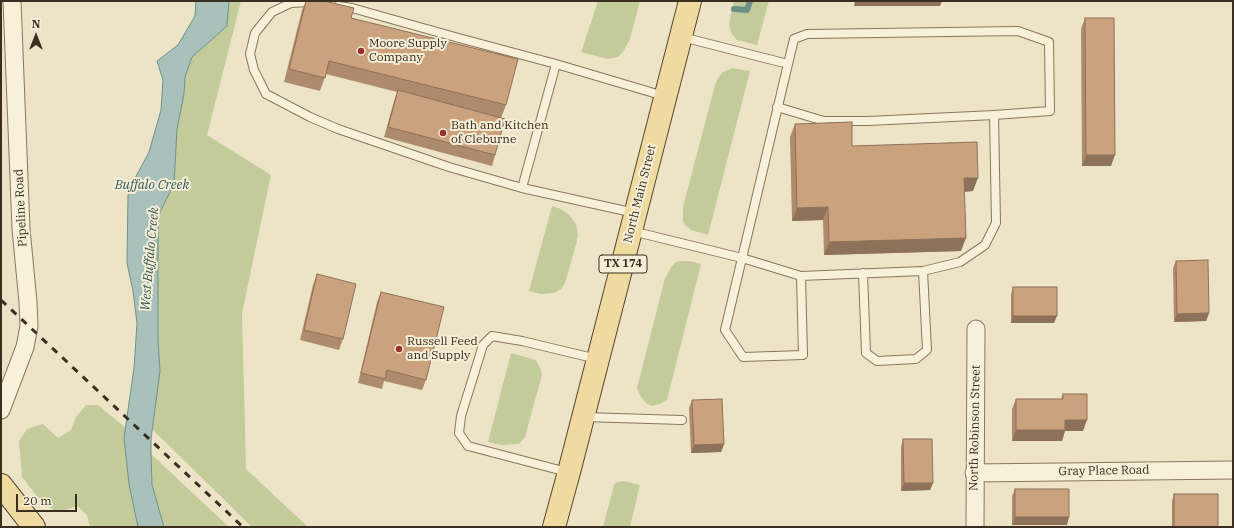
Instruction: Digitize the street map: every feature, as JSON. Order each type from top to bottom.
[{"type":"main road","name":"North Main Street","points":[[554,527],[690,1]]},
{"type":"main road","points":[[1,485],[34,527]]},
{"type":"street","name":"Pipeline Road","points":[[1,410],[25,347],[29,326],[21,229],[12,1]]},
{"type":"street","name":"North Robinson Street","points":[[975,527],[974,473],[976,329]]},
{"type":"street","name":"Gray Place Road","points":[[974,473],[1233,470]]},
{"type":"lane","points":[[665,97],[556,64],[352,8],[308,2],[291,3],[272,12],[255,33],[250,54],[254,70],[266,94],[310,117],[449,167],[633,222],[802,276],[924,271],[960,262],[985,245],[996,223],[994,115]]},
{"type":"lane","points":[[777,107],[824,121],[868,121],[1050,111],[1049,42],[1018,31],[808,34],[794,39],[777,107],[725,330],[743,357],[804,355],[802,276]]},
{"type":"lane","points":[[681,36],[788,64]]},
{"type":"lane","points":[[522,188],[556,64]]},
{"type":"lane","points":[[863,273],[866,353],[876,361],[916,359],[927,350],[924,271]]},
{"type":"lane","points":[[569,472],[468,446],[459,433],[461,416],[483,345],[492,336],[522,341],[598,359]]},
{"type":"lane","points":[[583,417],[682,420]]},
{"type":"green space","points":[[229,1],[241,1],[207,135],[271,175],[242,313],[246,469],[308,527],[252,527],[152,429],[160,371],[158,341],[158,216],[174,184],[177,129],[184,94],[185,77],[192,57],[227,26]]},
{"type":"green space","points":[[598,1],[640,1],[630,39],[623,52],[618,57],[608,59],[581,52]]},
{"type":"green space","points":[[734,1],[769,1],[757,45],[737,40],[732,34],[729,26]]},
{"type":"green space","points":[[732,68],[750,71],[708,235],[691,230],[685,225],[683,221],[683,207],[715,85],[723,72]]},
{"type":"green space","points":[[552,206],[561,209],[569,215],[576,224],[578,235],[565,283],[561,289],[554,293],[541,294],[529,291]]},
{"type":"green space","points":[[681,261],[701,264],[667,400],[652,406],[647,404],[641,397],[637,388],[665,278],[672,266],[676,262]]},
{"type":"green space","points":[[511,353],[536,360],[542,375],[525,437],[519,444],[502,445],[488,442]]},
{"type":"green space","points":[[86,405],[98,405],[126,428],[124,438],[129,484],[138,527],[90,527],[87,515],[77,506],[65,510],[53,510],[36,495],[22,477],[19,441],[27,429],[43,424],[58,438],[71,430],[76,417]]},
{"type":"green space","points":[[151,454],[229,527],[164,527],[152,485]]},
{"type":"green space","points":[[624,481],[640,485],[630,527],[603,527],[614,485],[617,482]]},
{"type":"water","name":"Buffalo Creek","points":[[196,1],[229,1],[227,26],[192,57],[185,77],[184,94],[177,129],[174,184],[158,216],[158,341],[160,371],[151,439],[151,454],[152,485],[164,527],[138,527],[129,484],[124,438],[134,368],[137,323],[133,291],[127,263],[128,195],[133,182],[149,152],[161,110],[163,80],[157,61],[178,45],[195,16]]},
{"type":"building","name":"Moore Supply Company","points":[[306,1],[324,1],[354,8],[351,18],[518,59],[506,105],[329,61],[325,78],[289,69]]},
{"type":"building","points":[[1085,18],[1114,18],[1115,155],[1086,155]]},
{"type":"building","name":"Bath and Kitchen of Cleburne","points":[[398,90],[505,119],[495,155],[388,127]]},
{"type":"building","points":[[852,122],[852,146],[977,142],[978,178],[964,178],[966,238],[829,242],[828,207],[797,208],[795,124]]},
{"type":"building","points":[[1208,260],[1209,313],[1177,314],[1176,261]]},
{"type":"building","points":[[317,274],[356,284],[343,339],[304,330]]},
{"type":"building","points":[[1013,287],[1057,287],[1057,316],[1013,316]]},
{"type":"building","name":"Russell Feed and Supply","points":[[381,292],[444,307],[426,380],[387,370],[385,379],[361,373]]},
{"type":"building","points":[[1063,394],[1087,394],[1087,420],[1065,420],[1065,430],[1016,430],[1016,399],[1063,399]]},
{"type":"building","points":[[722,399],[724,444],[694,445],[692,400]]},
{"type":"building","points":[[903,439],[932,439],[933,483],[904,483]]},
{"type":"building","points":[[1015,489],[1069,489],[1069,517],[1015,517]]},
{"type":"building","points":[[1174,494],[1218,494],[1218,527],[1174,527]]},
{"type":"waterway","points":[[734,9],[747,10],[750,1]]},
{"type":"railway","points":[[1,300],[243,527]]},
{"type":"place","name":"Moore Supply Company","points":[[361,51]]},
{"type":"place","name":"Bath and Kitchen of Cleburne","points":[[443,133]]},
{"type":"place","name":"Russell Feed and Supply","points":[[399,349]]},
{"type":"water label","name":"West Buffalo Creek","points":[[150,259]]}]
